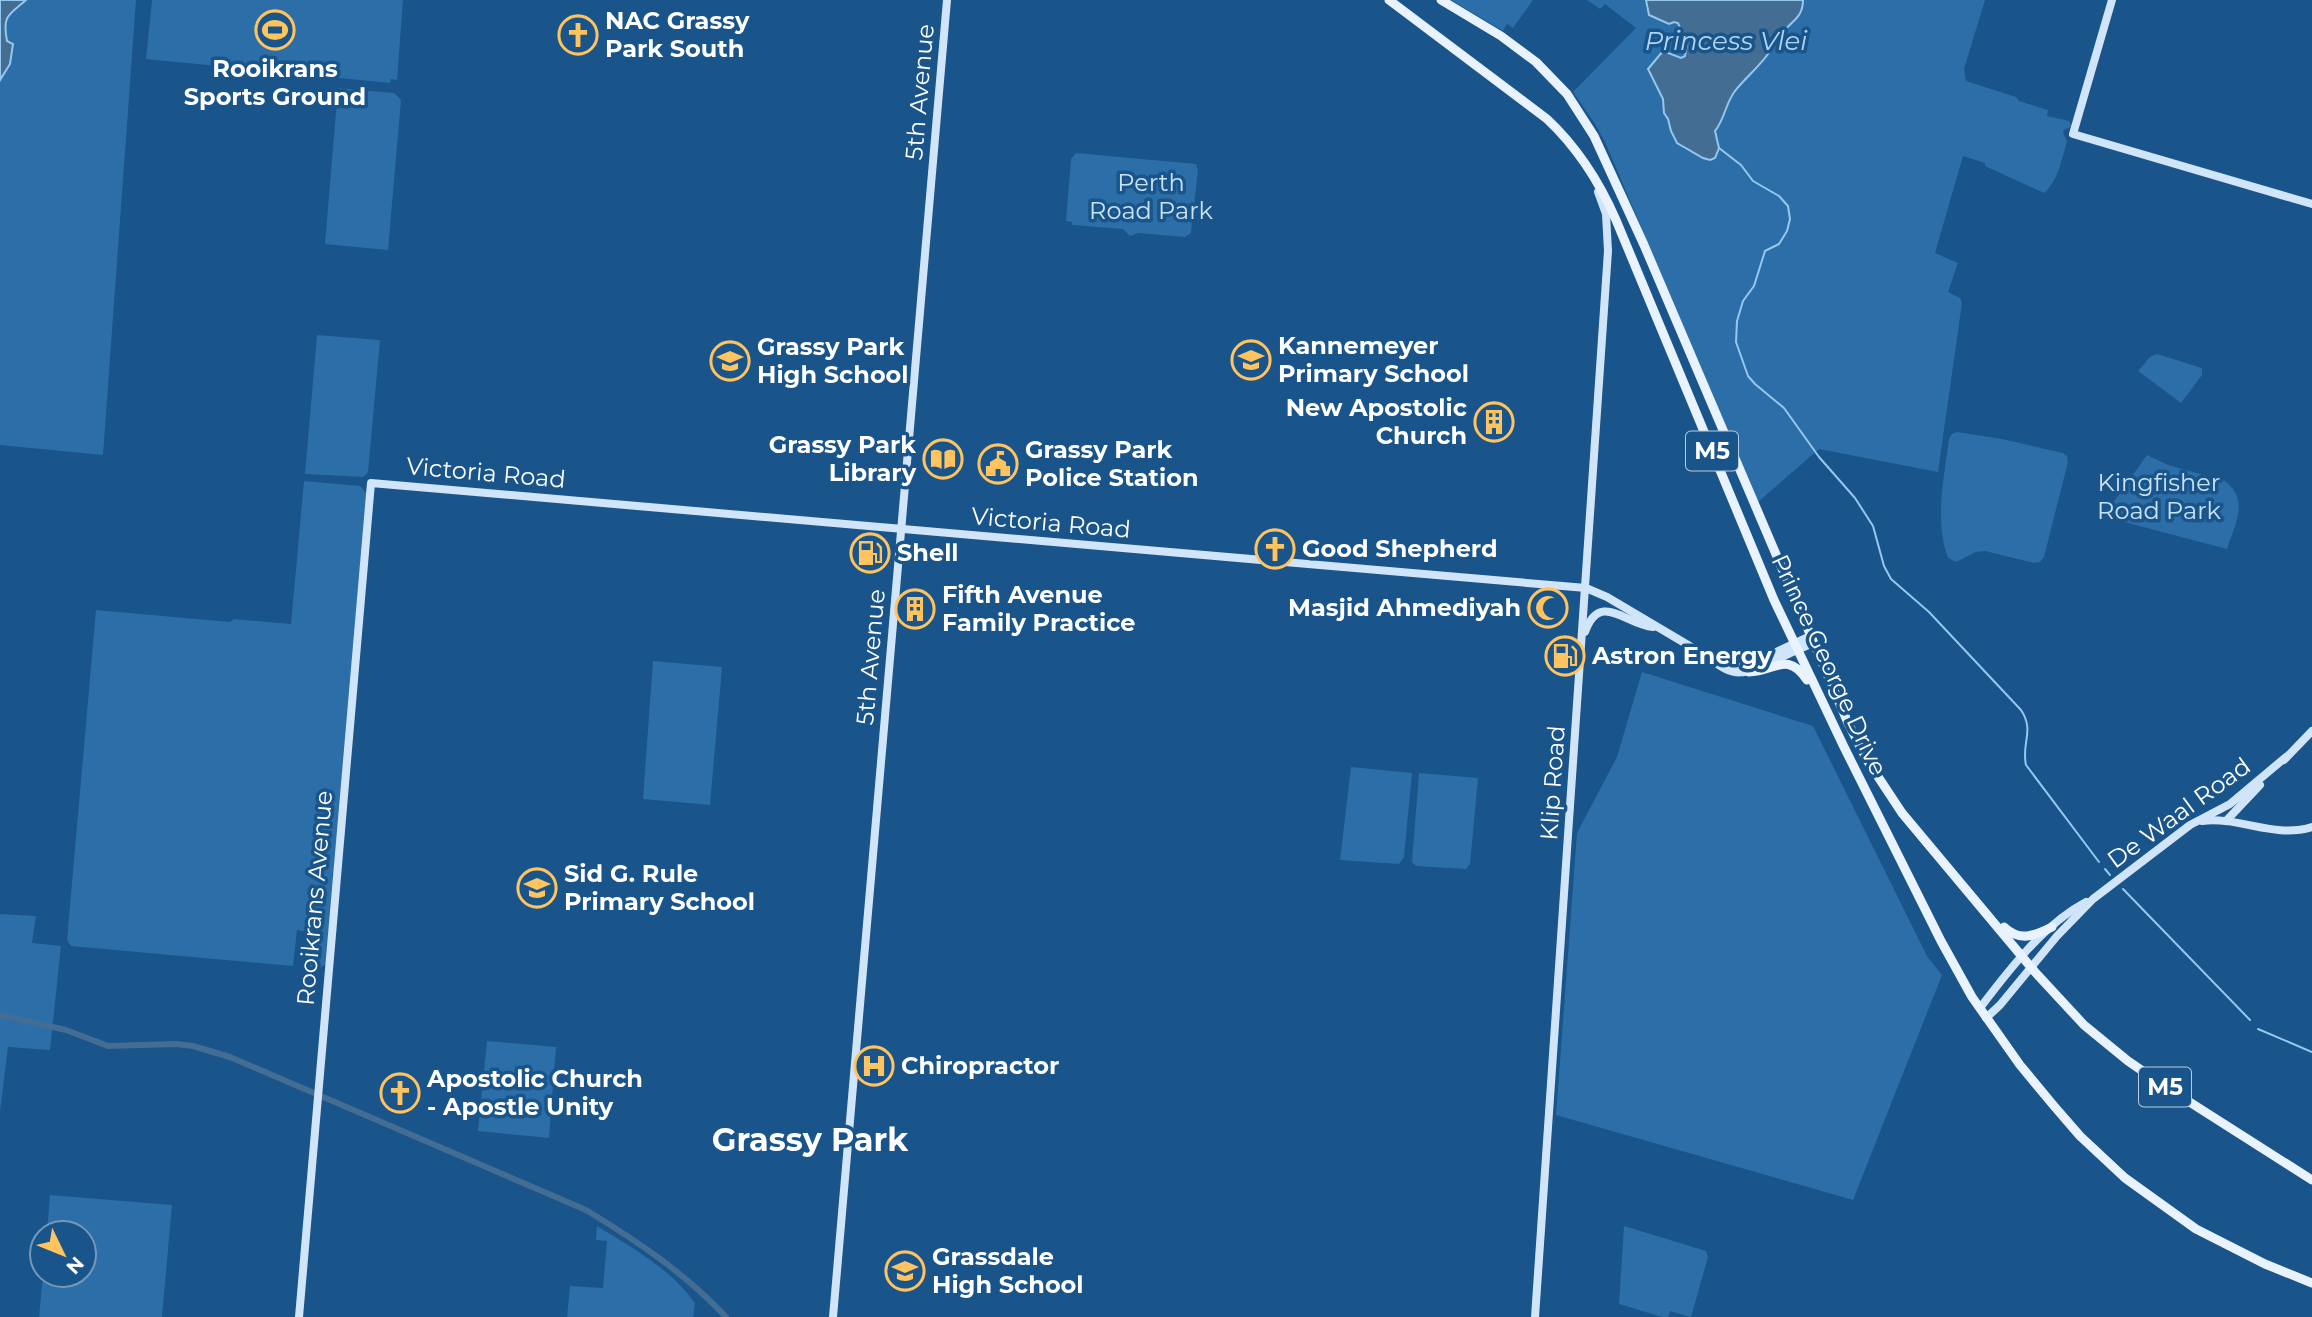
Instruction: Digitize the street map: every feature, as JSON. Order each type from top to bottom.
[{"type":"main road","name":"Prince George Drive","points":[[1389,0],[1531,106],[1558,130],[1598,181],[1765,579],[1820,698],[1941,941],[1979,1008],[2020,1065],[2080,1136],[2125,1178],[2196,1228],[2238,1252],[2312,1283]]},
{"type":"main road","name":"Prince George Drive","points":[[1441,0],[1509,41],[1555,79],[1581,114],[1608,165],[1855,738],[1884,788],[2022,956],[2084,1025],[2128,1061],[2312,1180]]},
{"type":"main road","points":[[1608,165],[1608,174],[1617,198],[1616,220]]},
{"type":"main road","points":[[1749,672],[1777,664],[1793,666],[1802,673],[1820,698]]},
{"type":"main road","points":[[1991,918],[2009,932],[2024,937],[2034,937],[2052,927]]},
{"type":"street","name":"5th Avenue","points":[[833,1317],[947,0]]},
{"type":"street","points":[[2112,0],[2073,134],[2312,204]]},
{"type":"street","name":"Klip Road","points":[[1535,1317],[1608,251],[1605,209],[1584,161]]},
{"type":"street","name":"Klip Road","points":[[1608,251],[1616,220]]},
{"type":"street","name":"Victoria Road","points":[[371,483],[1586,589],[1607,597],[1729,671],[1749,672],[1812,639]]},
{"type":"street","name":"Rooikrans Avenue","points":[[299,1317],[371,483]]},
{"type":"street","points":[[1582,641],[1590,620],[1604,611],[1616,612],[1639,624],[1656,627]]},
{"type":"street","name":"Victoria Road","points":[[1710,658],[1732,665],[1749,665],[1796,647]]},
{"type":"street","name":"De Waal Road","points":[[2226,821],[2312,731]]},
{"type":"street","name":"De Waal Road","points":[[1986,1017],[2000,1005],[2031,966],[2093,899],[2195,822],[2227,806],[2286,757]]},
{"type":"street","points":[[2226,821],[2227,806]]},
{"type":"street","points":[[2195,822],[2226,821],[2293,832],[2312,827]]},
{"type":"street","name":"De Waal Road","points":[[1979,1008],[2022,956],[2052,927],[2079,906],[2093,899]]},
{"type":"green space","points":[[0,0],[136,0],[103,455],[0,445]]},
{"type":"green space","name":"Rooikrans Sports Ground","points":[[152,0],[403,0],[397,80],[391,79],[390,83],[146,59]]},
{"type":"green space","points":[[1451,0],[1533,0],[1513,28],[1507,24],[1503,31]]},
{"type":"green space","points":[[1587,0],[1646,0],[1647,11],[1669,24],[1678,23],[1687,44],[1685,56],[1681,58],[1663,51],[1649,69],[1663,99],[1664,113],[1673,138],[1684,149],[1704,158],[1719,144],[1715,131],[1732,96],[1797,18],[1803,0],[1985,0],[1964,69],[1966,81],[2048,110],[2047,116],[2069,121],[2072,126],[2064,130],[2067,141],[2061,162],[2053,182],[2044,193],[1985,166],[1985,163],[1963,156],[1935,253],[1958,263],[1948,292],[1960,298],[1962,303],[1938,472],[1819,449],[1758,502],[1605,142],[1573,92],[1636,28],[1605,4],[1600,9]]},
{"type":"green space","points":[[338,88],[394,93],[401,100],[388,250],[325,244]]},
{"type":"green space","name":"Perth Road Park","points":[[1076,153],[1196,164],[1198,170],[1191,233],[1185,237],[1138,233],[1130,236],[1123,229],[1072,225],[1072,222],[1066,221],[1071,159]]},
{"type":"green space","points":[[317,335],[380,340],[368,472],[363,477],[305,474]]},
{"type":"green space","points":[[2157,354],[2202,368],[2202,375],[2181,403],[2138,371],[2150,357]]},
{"type":"green space","points":[[1957,432],[2002,439],[2067,456],[2068,462],[2044,557],[2040,562],[2034,563],[1985,551],[1976,552],[1956,562],[1948,558],[1942,529],[1941,499],[1949,439]]},
{"type":"green space","name":"Kingfisher Road Park","points":[[2147,455],[2168,465],[2225,481],[2233,489],[2239,504],[2227,549],[2105,517]]},
{"type":"green space","points":[[304,481],[360,486],[367,494],[326,964],[320,968],[310,967],[313,933],[297,930],[293,966],[71,946],[67,940],[96,610],[230,622],[234,619],[291,624]]},
{"type":"green space","points":[[653,661],[722,667],[710,805],[643,799]]},
{"type":"green space","points":[[1642,672],[1813,726],[1927,956],[1942,975],[1853,1200],[1556,1115],[1577,833],[1617,757]]},
{"type":"green space","points":[[1351,767],[1412,773],[1404,857],[1399,864],[1340,860]]},
{"type":"green space","points":[[1419,773],[1478,778],[1470,864],[1466,869],[1416,866],[1412,862]]},
{"type":"green space","points":[[0,914],[36,916],[32,943],[61,946],[50,1050],[8,1047],[0,1112]]},
{"type":"green space","points":[[487,1041],[556,1047],[549,1138],[478,1131]]},
{"type":"green space","points":[[50,1195],[172,1205],[162,1317],[39,1317],[42,1289],[98,1289],[98,1219],[48,1219]]},
{"type":"green space","points":[[597,1226],[650,1260],[674,1280],[695,1303],[693,1317],[567,1317],[570,1286],[603,1288],[607,1241],[596,1240]]},
{"type":"green space","points":[[1624,1226],[1706,1251],[1708,1257],[1691,1317],[1670,1311],[1668,1317],[1662,1317],[1619,1304]]},
{"type":"water","points":[[0,0],[26,0],[6,21],[7,41],[13,44],[10,64],[0,80]]},
{"type":"water","name":"Princess Vlei","points":[[1646,0],[1803,0],[1797,18],[1732,96],[1715,131],[1719,148],[1715,158],[1703,158],[1677,143],[1671,131],[1664,113],[1663,99],[1648,69],[1663,51],[1681,58],[1685,56],[1687,44],[1678,23],[1669,24],[1649,15]]},
{"type":"waterway","points":[[1719,148],[1741,165],[1753,181],[1779,196],[1788,206],[1790,219],[1779,244],[1765,251],[1754,286],[1743,301],[1737,321],[1736,342],[1748,376],[1784,408],[1819,457],[1855,498],[1873,526],[1884,566],[1891,579],[1929,612],[2021,710],[2027,724],[2026,765],[2099,862]]},
{"type":"waterway","points":[[2105,869],[2110,875]]},
{"type":"waterway","points":[[2123,889],[2250,1020]]},
{"type":"waterway","points":[[0,1015],[66,1030],[108,1046],[176,1044],[230,1057],[586,1210],[660,1259],[694,1286],[726,1317]]},
{"type":"waterway","points":[[2258,1029],[2312,1052]]},
{"type":"place","name":"Rooikrans Sports Ground","points":[[275,30]]},
{"type":"place","name":"NAC Grassy Park South","points":[[578,35]]},
{"type":"place","name":"Kannemeyer Primary School","points":[[1251,360]]},
{"type":"place","name":"Grassy Park High School","points":[[730,361]]},
{"type":"place","name":"New Apostolic Church","points":[[1494,422]]},
{"type":"place","name":"Grassy Park Library","points":[[943,459]]},
{"type":"place","name":"Grassy Park Police Station","points":[[998,464]]},
{"type":"place","name":"Good Shepherd","points":[[1275,549]]},
{"type":"place","name":"Shell","points":[[870,553]]},
{"type":"place","name":"Masjid Ahmediyah","points":[[1548,608]]},
{"type":"place","name":"Fifth Avenue Family Practice","points":[[915,609]]},
{"type":"place","name":"Astron Energy","points":[[1565,656]]},
{"type":"place","name":"Sid G. Rule Primary School","points":[[537,888]]},
{"type":"place","name":"Chiropractor","points":[[874,1066]]},
{"type":"place","name":"Apostolic Church - Apostle Unity","points":[[400,1093]]},
{"type":"place","name":"Grassdale High School","points":[[905,1271]]},
{"type":"district","name":"Grassy Park","points":[[810,1140]]}]
